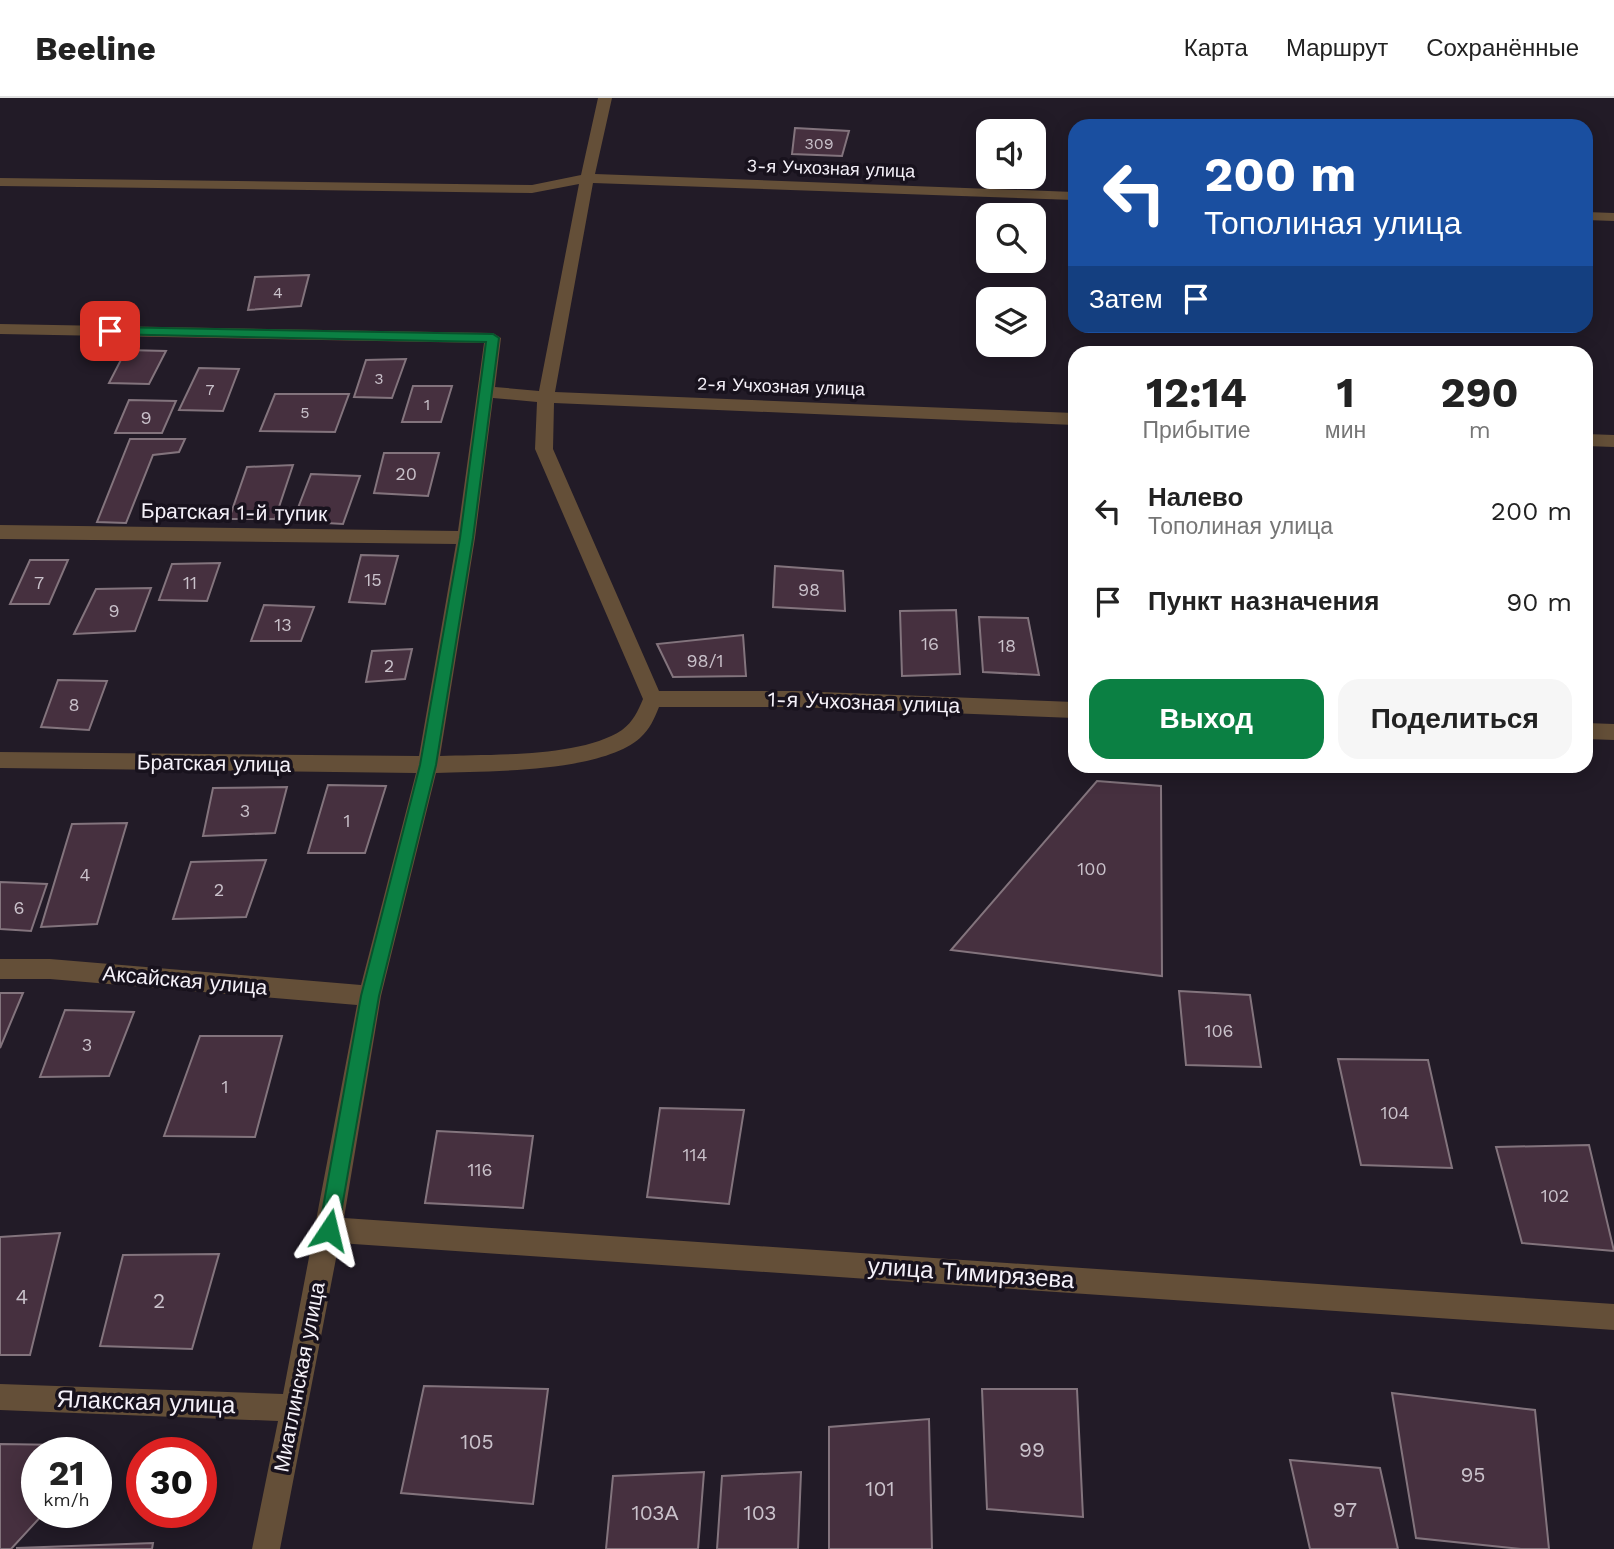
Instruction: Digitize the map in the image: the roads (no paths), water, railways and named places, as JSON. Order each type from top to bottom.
[{"type":"street","points":[[605,98],[587,178],[546,397],[544,449],[653,699]]},
{"type":"street","name":"3-я Учхозная улица","points":[[0,182],[532,189],[587,178],[1068,196]]},
{"type":"street","points":[[1593,216],[1614,217]]},
{"type":"street","name":"Миатлинская улица","points":[[0,329],[493,338],[466,538],[428,765],[370,996],[329,1230],[266,1549]]},
{"type":"street","name":"2-я Учхозная улица","points":[[486,392],[546,397],[1068,419]]},
{"type":"street","points":[[1593,440],[1614,441]]},
{"type":"street","name":"Братская 1-й тупик","points":[[0,532],[466,538]]},
{"type":"street","name":"1-я Учхозная улица","points":[[653,699],[796,699],[1068,710]]},
{"type":"street","name":"Братская улица","points":[[0,760],[428,765],[557,759],[616,743],[643,722],[653,699]]},
{"type":"street","points":[[1593,731],[1614,732]]},
{"type":"street","name":"Аксайская улица","points":[[0,969],[50,969],[370,996]]},
{"type":"street","name":"улица Тимирязева","points":[[329,1230],[1614,1317]]},
{"type":"street","name":"Ялакская улица","points":[[0,1397],[293,1408]]}]
